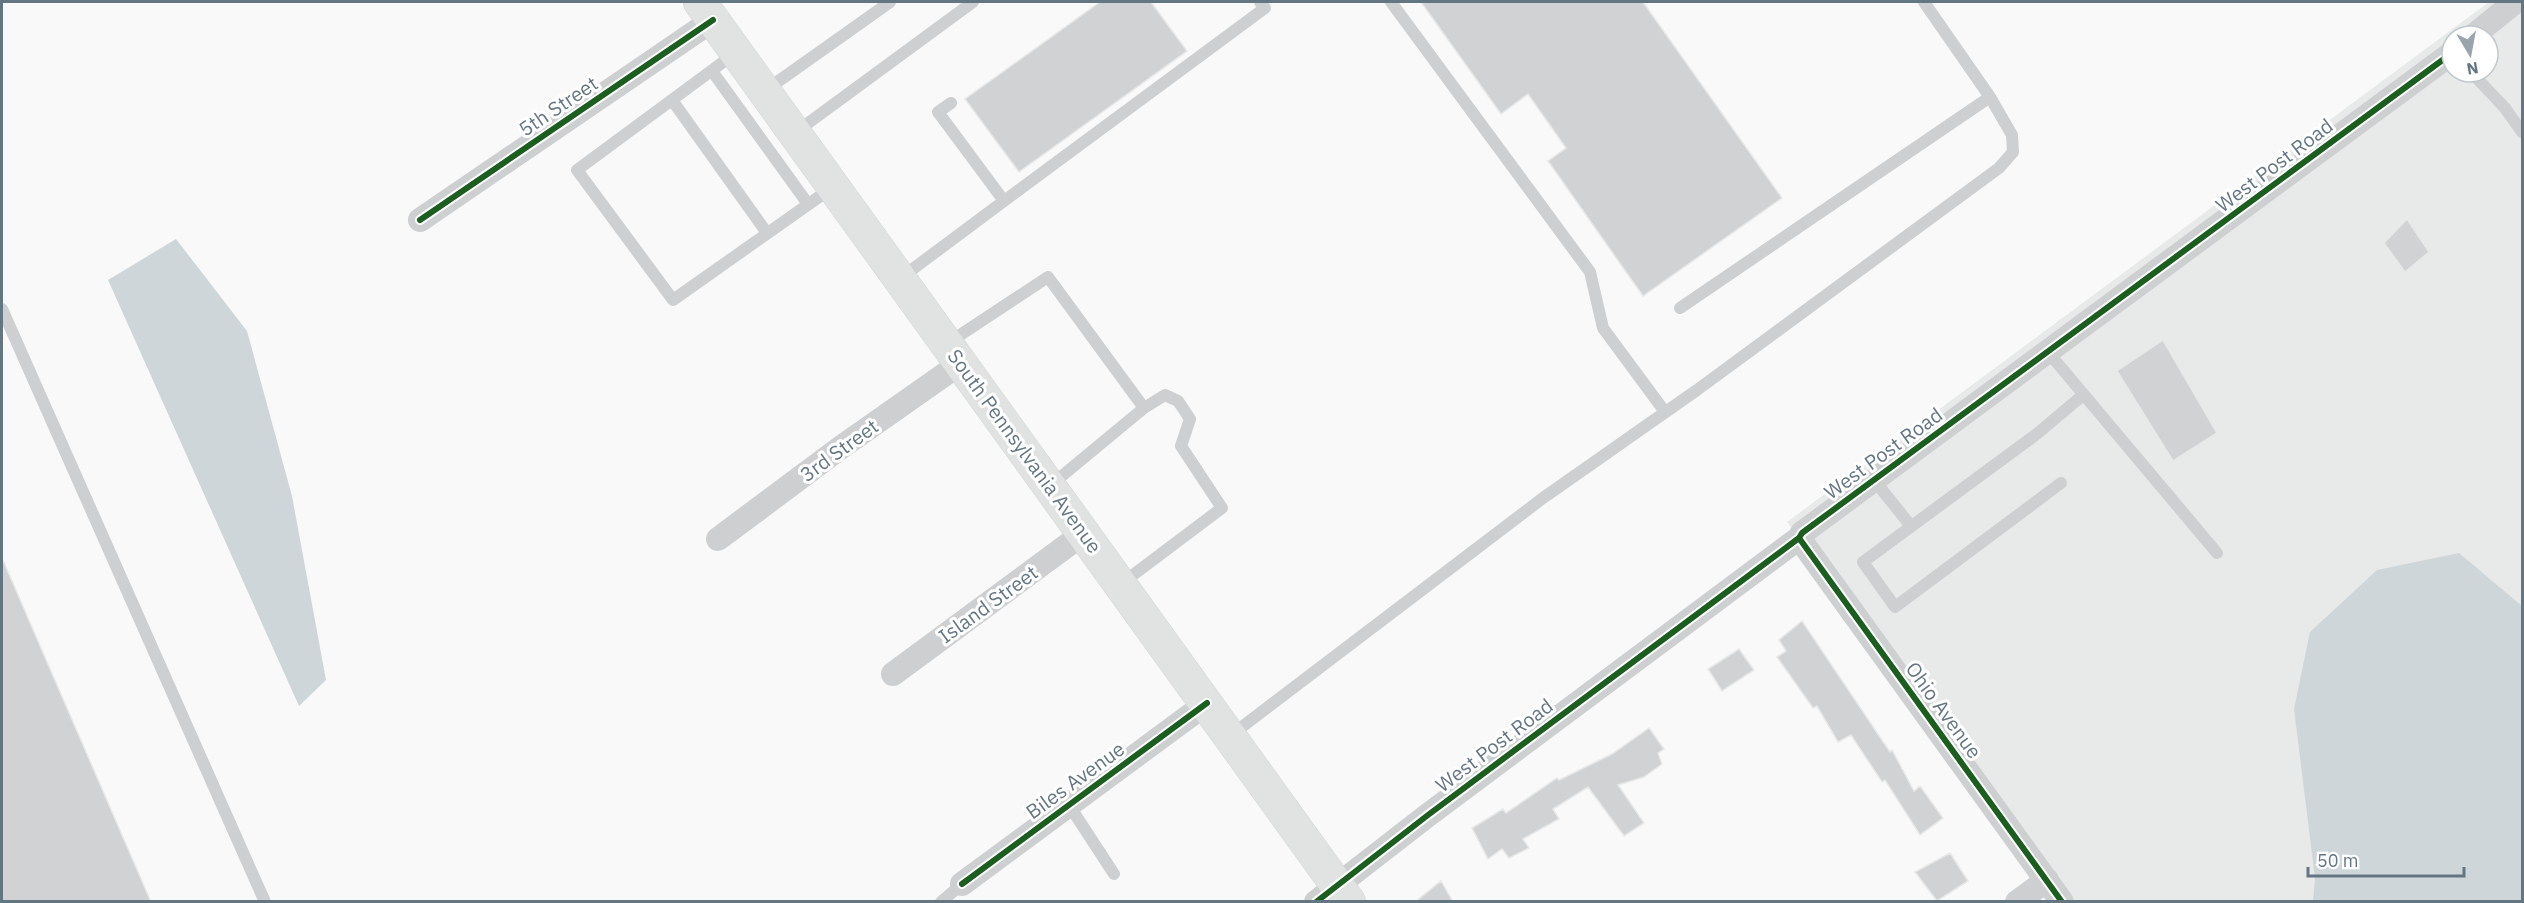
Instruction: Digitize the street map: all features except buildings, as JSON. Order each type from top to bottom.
[{"type":"main road","name":"South Pennsylvania Avenue","points":[[707,11],[724,61],[765,91],[795,132],[821,195],[900,278],[1207,703],[1334,896]]},
{"type":"street","points":[[2488,24],[2515,2]]},
{"type":"street","name":"5th Street","points":[[420,220],[707,11]]},
{"type":"street","name":"West Post Road","points":[[1334,896],[1437,808],[1799,538],[1802,532],[2440,62]]},
{"type":"street","name":"3rd Street","points":[[718,539],[840,448],[954,353]]},
{"type":"street","name":"Island Street","points":[[893,674],[1084,533]]},
{"type":"street","name":"Ohio Avenue","points":[[1799,538],[2062,902]]},
{"type":"street","name":"Biles Avenue","points":[[962,884],[1207,703]]},
{"type":"street","points":[[2017,902],[2047,880]]},
{"type":"lane","points":[[765,91],[890,2]]},
{"type":"lane","points":[[795,132],[973,2]]},
{"type":"lane","points":[[900,278],[1265,8],[1260,2]]},
{"type":"lane","points":[[1391,2],[1590,272],[1603,328],[1665,412]]},
{"type":"lane","points":[[1229,737],[1543,498],[1665,412],[1999,168],[2013,152],[2012,135],[1990,97],[1924,2]]},
{"type":"lane","points":[[724,61],[821,195],[673,300],[577,170],[672,100],[724,61]]},
{"type":"lane","points":[[2482,84],[2505,108],[2523,132]]},
{"type":"lane","points":[[1680,308],[1990,97]]},
{"type":"lane","points":[[672,100],[767,233]]},
{"type":"lane","points":[[951,103],[938,112],[1004,201]]},
{"type":"lane","points":[[954,353],[1048,277],[1144,408]]},
{"type":"lane","points":[[2,309],[264,902]]},
{"type":"lane","points":[[2048,352],[2217,553]]},
{"type":"lane","points":[[1050,486],[1144,408],[1165,394],[1178,401],[1190,420],[1181,446],[1222,508],[1121,584]]},
{"type":"lane","points":[[2061,483],[1895,607],[1863,562],[2038,433],[2083,395]]},
{"type":"lane","points":[[1874,480],[1911,526]]},
{"type":"lane","points":[[1069,805],[1114,874]]},
{"type":"lane","points":[[941,902],[962,884]]},
{"type":"shaded area","points":[[2489,2],[2522,2],[2522,901],[2063,901],[1787,522],[2440,38],[2440,84],[2500,84],[2500,24],[2459,24]]},
{"type":"shaded area","points":[[176,239],[247,331],[292,496],[326,680],[299,706],[108,280]]},
{"type":"shaded area","points":[[2459,553],[2522,606],[2522,901],[2313,901],[2315,878],[2294,709],[2310,632],[2377,570]]},
{"type":"cycle path","points":[[420,220],[713,20]]},
{"type":"cycle path","points":[[1316,902],[1428,815],[1799,538],[1802,533],[2440,62]]},
{"type":"cycle path","points":[[1799,538],[2062,902]]},
{"type":"cycle path","points":[[962,884],[1207,703]]}]
